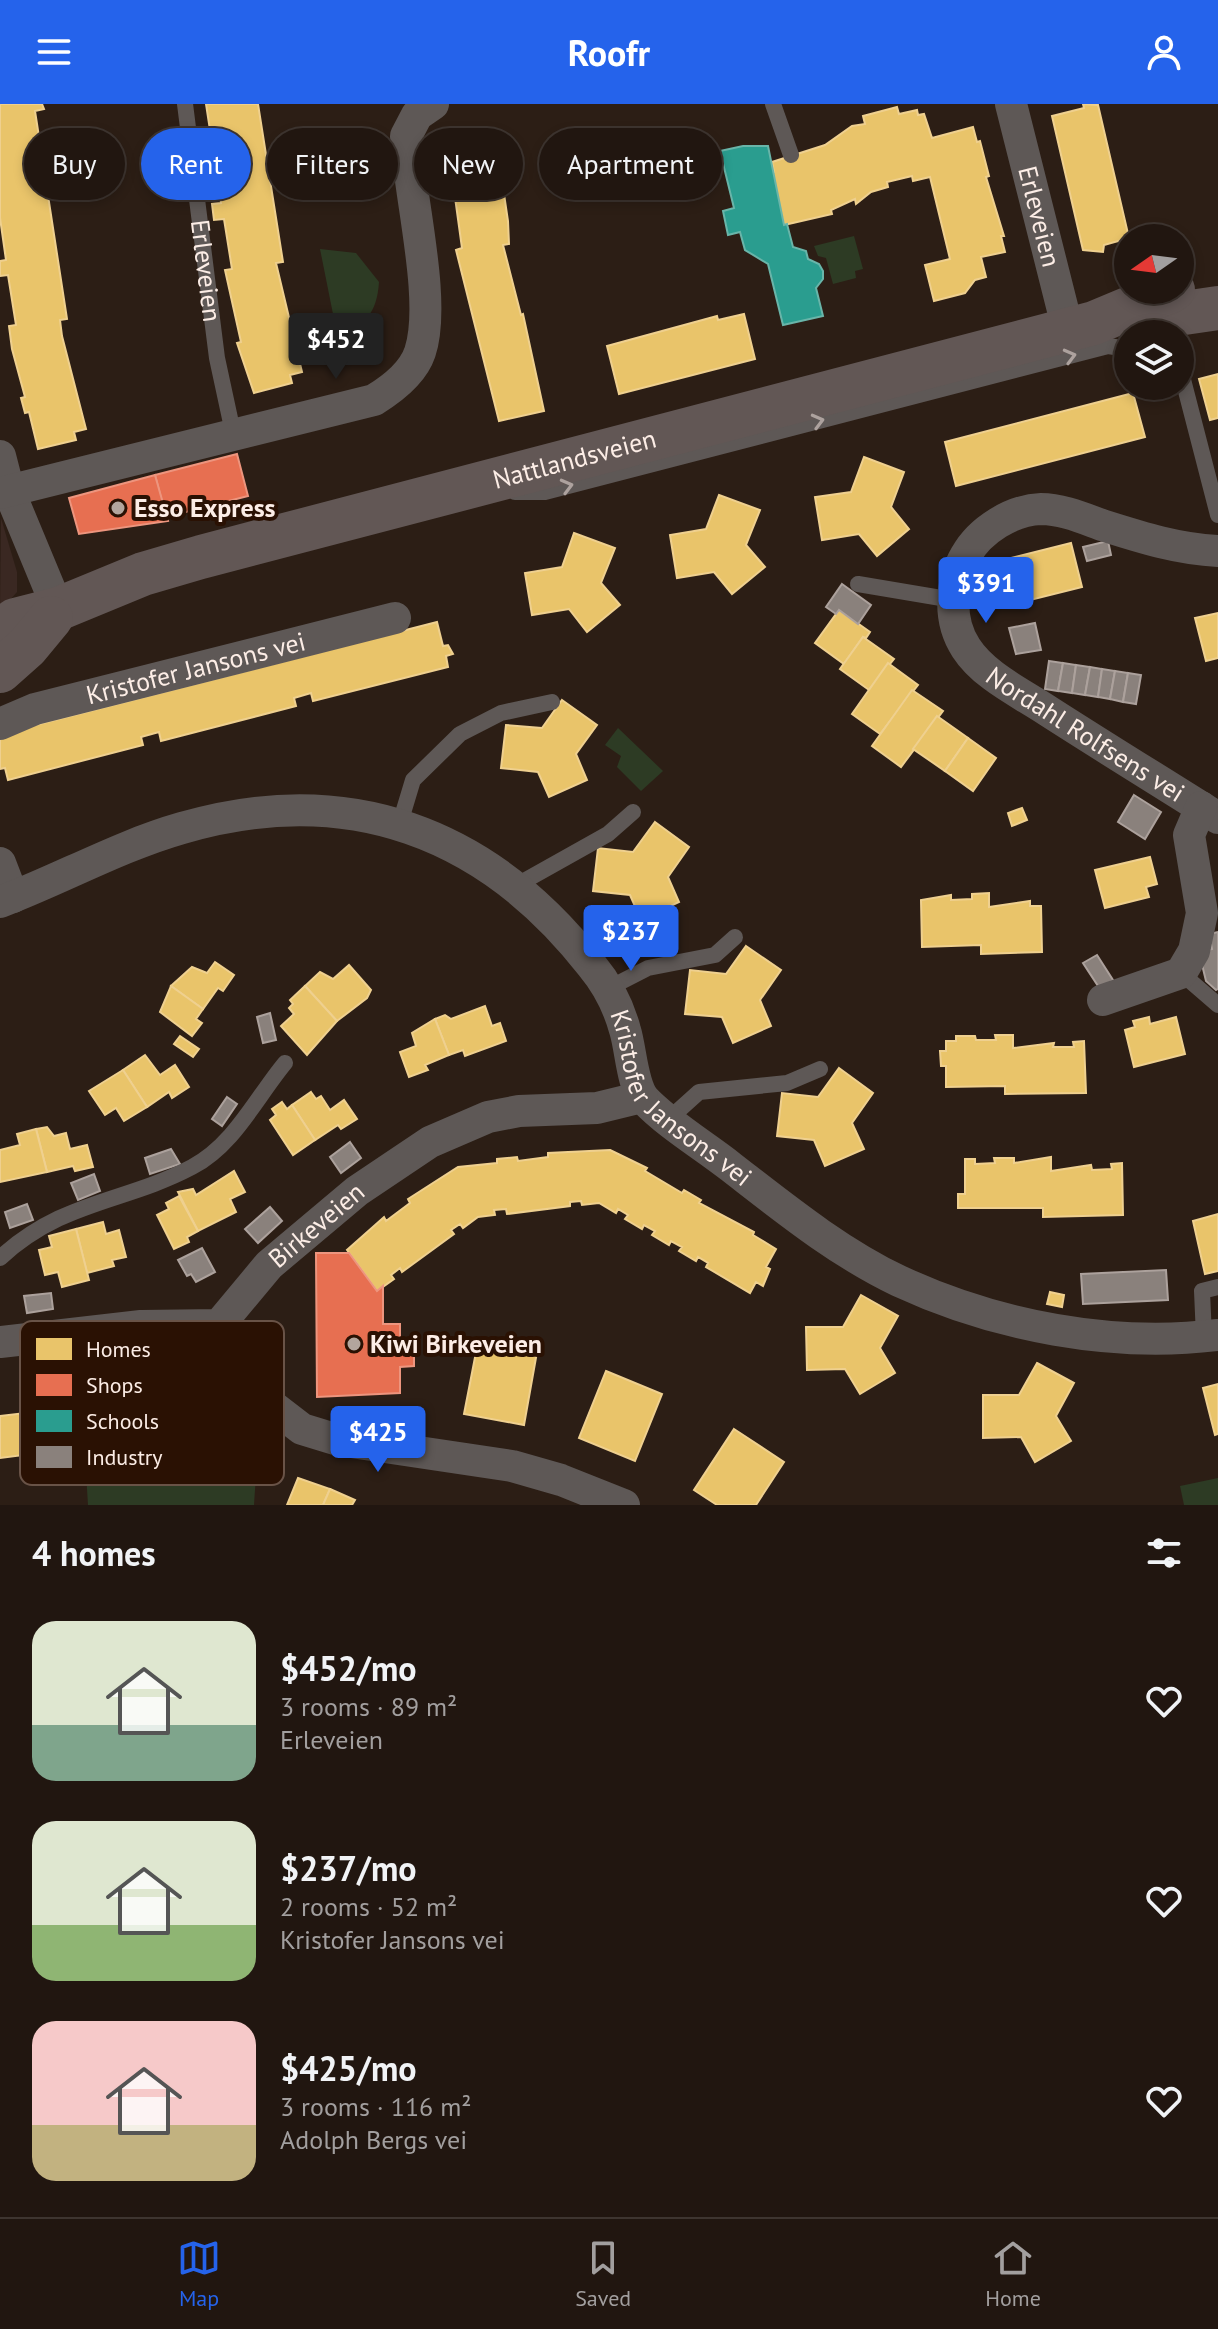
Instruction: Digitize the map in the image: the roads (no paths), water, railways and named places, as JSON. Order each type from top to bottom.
[{"type":"main road","name":"Nattlandsveien","points":[[1172,309],[1218,278]]},
{"type":"main road","name":"Nattlandsveien","points":[[0,632],[15,620],[58,609],[143,574],[494,479],[1081,326],[1172,309],[1218,308]]},
{"type":"main road","name":"Nattlandsveien","points":[[0,671],[27,647],[58,609]]},
{"type":"street","points":[[5,492],[374,400],[394,388],[420,353],[425,323],[406,136],[417,115],[433,104]]},
{"type":"street","name":"Erleveien","points":[[1011,104],[1081,326]]},
{"type":"street","points":[[0,456],[5,492],[58,609]]},
{"type":"street","name":"Nordahl Rolfsens vei","points":[[1181,973],[1194,951],[1202,913],[1189,835],[1210,812],[978,662],[965,648],[956,626],[953,600],[956,579],[971,547],[995,525],[1025,511],[1058,511],[1149,540],[1218,551]]},
{"type":"street","name":"Kristofer Jansons vei","points":[[0,724],[35,709],[395,618]]},
{"type":"street","name":"Kristofer Jansons vei","points":[[0,863],[6,900],[125,849],[219,818],[263,810],[306,809],[400,823],[478,858],[517,885],[554,921],[607,989],[624,1027],[642,1097],[797,1218],[897,1280],[942,1299],[1084,1334],[1211,1336]]},
{"type":"street","points":[[1103,1000],[1181,973]]},
{"type":"street","name":"Birkeveien","points":[[222,1321],[269,1265],[357,1191],[430,1142],[488,1117],[519,1111],[597,1108],[642,1097]]},
{"type":"street","points":[[0,1342],[20,1340]]},
{"type":"street","points":[[284,1415],[302,1429],[338,1440],[512,1466],[561,1480],[624,1505]]},
{"type":"lane","name":"Erleveien","points":[[185,104],[217,358],[234,437]]},
{"type":"lane","points":[[773,104],[791,155]]},
{"type":"lane","points":[[494,479],[513,493],[545,492],[1114,347]]},
{"type":"lane","points":[[1188,400],[1218,515]]},
{"type":"lane","points":[[858,584],[953,600]]},
{"type":"lane","points":[[400,823],[413,780],[460,734],[501,713],[552,702]]},
{"type":"lane","points":[[517,885],[608,834],[633,812]]},
{"type":"lane","points":[[607,989],[648,968],[715,955],[735,937]]},
{"type":"lane","points":[[1181,973],[1218,1005]]},
{"type":"lane","points":[[0,1258],[18,1242],[58,1216],[193,1167],[221,1146],[285,1063]]},
{"type":"lane","points":[[669,1119],[699,1092],[787,1083],[820,1069]]},
{"type":"lane","points":[[1211,1336],[1202,1291],[1218,1287]]},
{"type":"place","name":"Esso Express","points":[[118,508]]},
{"type":"place","name":"Kiwi Birkeveien","points":[[354,1344]]}]
